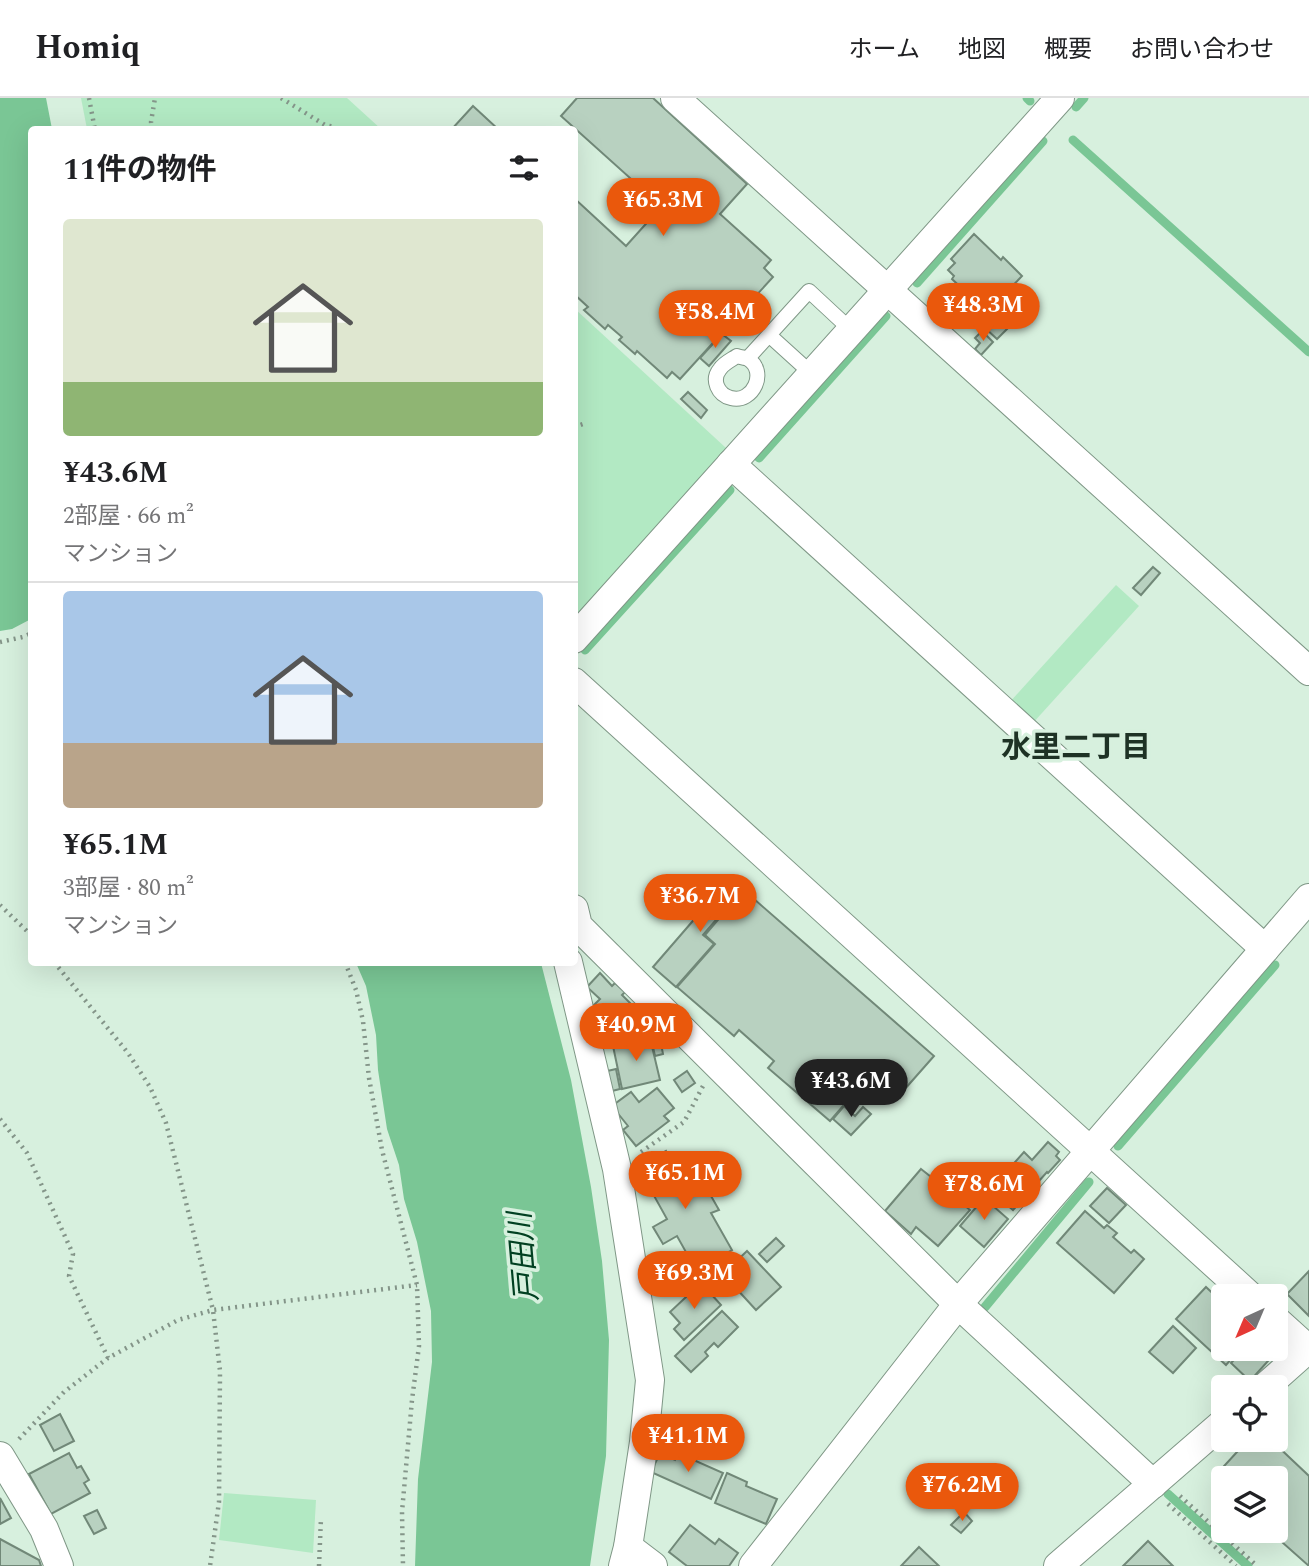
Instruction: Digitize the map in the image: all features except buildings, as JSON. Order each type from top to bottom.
[{"type":"street","points":[[675,98],[1309,671]]},
{"type":"street","points":[[578,635],[1060,98]]},
{"type":"street","points":[[731,464],[1265,949]]},
{"type":"street","points":[[578,686],[1237,1284]]},
{"type":"street","points":[[753,1566],[958,1304],[1309,898]]},
{"type":"street","points":[[578,924],[958,1304],[1154,1483]]},
{"type":"street","points":[[569,966],[617,1169],[650,1380],[645,1442],[626,1557],[653,1566]]},
{"type":"street","points":[[1279,1375],[1309,1349],[1288,1331]]},
{"type":"street","points":[[1058,1566],[1211,1433]]},
{"type":"street","points":[[1,1457],[44,1529],[59,1566]]},
{"type":"lane","points":[[748,358],[809,291],[851,330]]},
{"type":"lane","points":[[769,335],[812,374]]},
{"type":"path","points":[[89,98],[94,126]]},
{"type":"path","points":[[152,126],[155,98]]},
{"type":"path","points":[[281,98],[332,126]]},
{"type":"path","points":[[578,426],[586,423]]},
{"type":"path","points":[[0,642],[28,635]]},
{"type":"path","points":[[0,905],[28,932]]},
{"type":"path","points":[[57,966],[128,1053],[150,1087],[166,1123],[213,1310],[220,1371],[219,1502],[210,1566]]},
{"type":"path","points":[[347,966],[356,990],[363,1021],[369,1078],[382,1150],[417,1285],[419,1346],[402,1512],[403,1566]]},
{"type":"path","points":[[617,1169],[684,1122],[716,1063]]},
{"type":"path","points":[[0,1119],[27,1153],[73,1254],[69,1276],[108,1358]]},
{"type":"path","points":[[1,1457],[64,1392],[108,1358],[178,1320],[213,1310],[417,1285]]},
{"type":"path","points":[[1154,1483],[1236,1566]]},
{"type":"path","points":[[1154,1483],[1257,1566]]},
{"type":"path","points":[[319,1566],[321,1518]]},
{"type":"shaded area","points":[[81,98],[347,98],[378,126],[86,126]]},
{"type":"shaded area","points":[[578,312],[726,448],[578,614]]},
{"type":"shaded area","points":[[1116,585],[1139,606],[1032,724],[1009,703]]},
{"type":"shaded area","points":[[224,1493],[316,1500],[313,1553],[219,1540]]},
{"type":"water","points":[[0,98],[46,98],[51,126],[28,126],[28,621],[12,629],[0,631]]},
{"type":"water","name":"戸田川","points":[[357,966],[542,966],[571,1080],[591,1187],[602,1261],[609,1340],[606,1456],[590,1566],[415,1566],[418,1479],[432,1362],[431,1311],[417,1242],[404,1199],[399,1165],[387,1129],[376,1035],[366,986]]},
{"type":"waterway","points":[[1027,98],[1030,101]]},
{"type":"waterway","points":[[1076,107],[1084,98]]},
{"type":"waterway","points":[[1073,140],[1309,352]]},
{"type":"waterway","points":[[917,283],[1043,141]]},
{"type":"waterway","points":[[759,458],[886,316]]},
{"type":"waterway","points":[[585,650],[730,490]]},
{"type":"waterway","points":[[1118,1146],[1275,965]]},
{"type":"waterway","points":[[985,1307],[1089,1182]]},
{"type":"waterway","points":[[1168,1494],[1248,1566]]},
{"type":"district","name":"水里二丁目","points":[[1076,747]]}]
